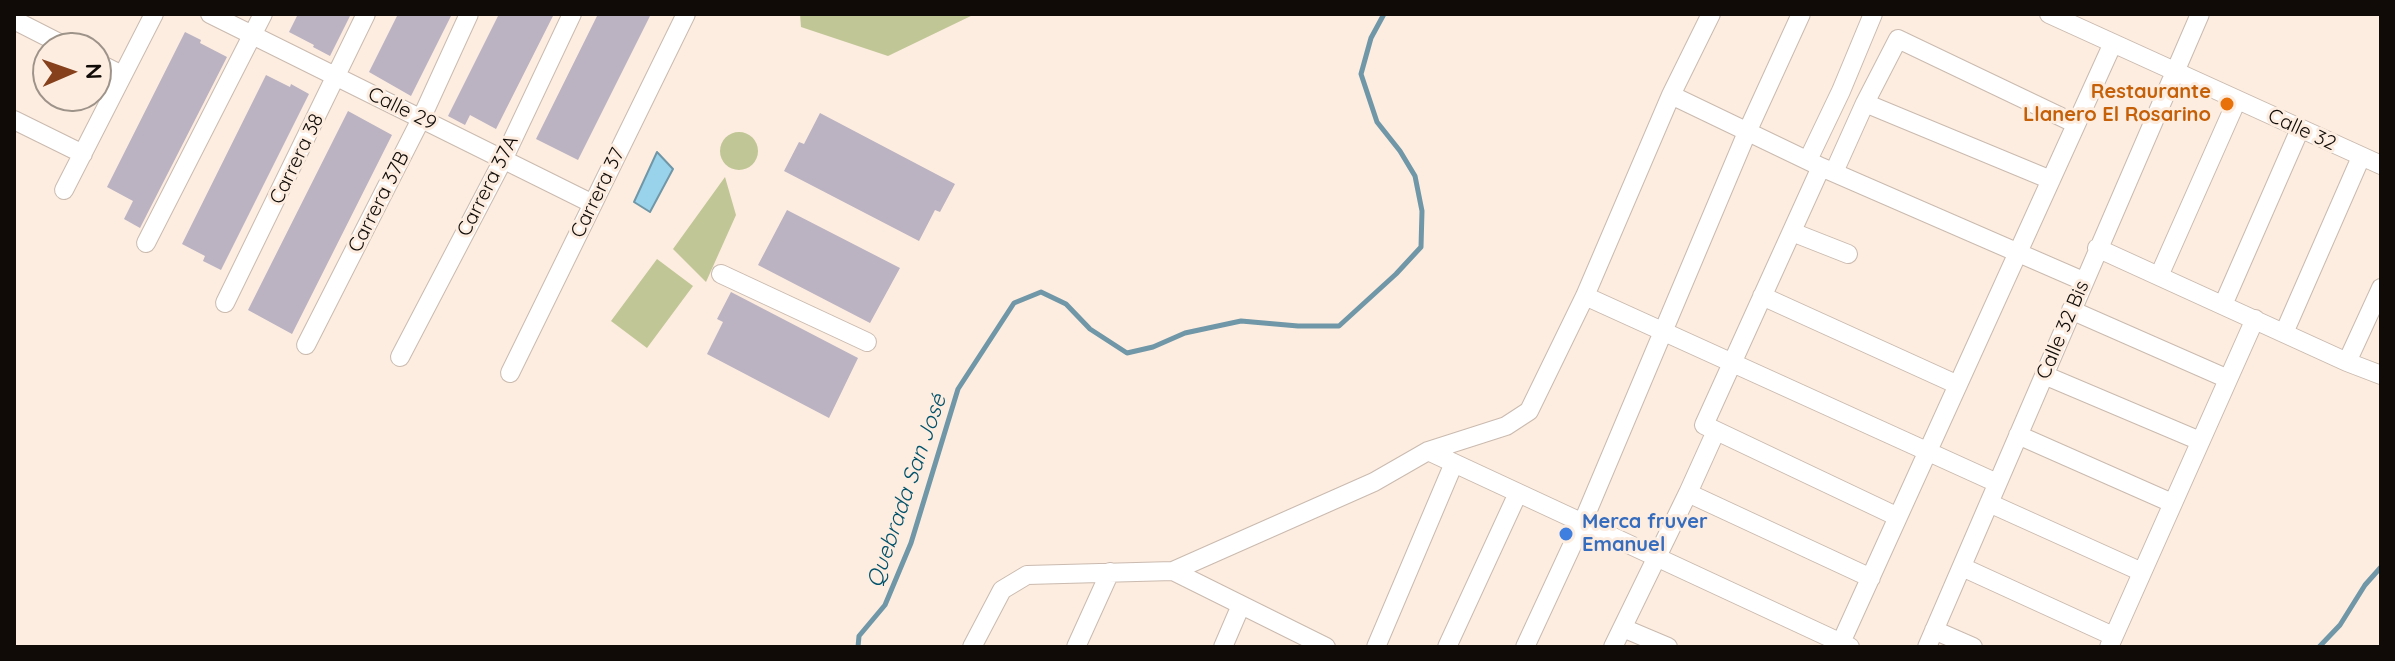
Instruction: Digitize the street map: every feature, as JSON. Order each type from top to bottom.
[{"type":"street","points":[[64,190],[154,14]]},
{"type":"street","name":"Calle 29","points":[[210,14],[593,204]]},
{"type":"street","points":[[146,243],[263,14]]},
{"type":"street","name":"Carrera 38","points":[[225,303],[366,14]]},
{"type":"street","name":"Carrera 37B","points":[[306,345],[421,119],[469,14]]},
{"type":"street","name":"Carrera 37A","points":[[400,357],[503,160],[572,14]]},
{"type":"street","name":"Carrera 37","points":[[510,373],[686,14]]},
{"type":"street","points":[[972,647],[1002,590],[1027,575],[1173,571],[1374,482],[1428,451],[1506,426],[1529,411],[1585,296],[1671,95],[1711,14]]},
{"type":"street","points":[[1525,647],[1582,524],[1748,130],[1801,14]]},
{"type":"street","points":[[1873,14],[1841,91],[1821,166],[1704,425],[1898,517]]},
{"type":"street","name":"Calle 32","points":[[2049,14],[2381,165]]},
{"type":"street","name":"Calle 32 Bis","points":[[1931,639],[2200,14]]},
{"type":"street","points":[[14,20],[38,32]]},
{"type":"street","points":[[1821,166],[1865,103],[1898,39],[2076,124]]},
{"type":"street","points":[[1428,451],[1843,646],[1898,517],[2113,43]]},
{"type":"street","points":[[112,70],[122,75]]},
{"type":"street","points":[[1671,95],[1821,166],[2083,281]]},
{"type":"street","points":[[2159,276],[2237,100]]},
{"type":"street","points":[[1865,103],[2051,180]]},
{"type":"street","points":[[14,120],[83,154]]},
{"type":"street","points":[[2223,305],[2300,129]]},
{"type":"street","points":[[2284,333],[2361,157]]},
{"type":"street","points":[[1792,232],[1848,254]]},
{"type":"street","points":[[2097,248],[2381,375]]},
{"type":"street","points":[[721,274],[867,342]]},
{"type":"street","points":[[2347,362],[2381,288]]},
{"type":"street","points":[[1585,296],[1997,483]]},
{"type":"street","points":[[1762,296],[1958,385]]},
{"type":"street","points":[[2071,310],[2228,379]]},
{"type":"street","points":[[1962,567],[2111,642],[2255,319]]},
{"type":"street","points":[[2044,375],[2200,441]]},
{"type":"street","points":[[1613,647],[1716,431]]},
{"type":"street","points":[[2018,435],[2172,503]]},
{"type":"street","points":[[1376,647],[1454,463]]},
{"type":"street","points":[[1447,647],[1518,493]]},
{"type":"street","points":[[1688,493],[1871,578]]},
{"type":"street","points":[[1989,503],[2142,572]]},
{"type":"street","points":[[1173,571],[1241,605],[1301,642],[1326,647]]},
{"type":"street","points":[[1076,647],[1110,572]]},
{"type":"street","points":[[1223,647],[1241,605]]},
{"type":"street","points":[[1623,628],[1668,647]]},
{"type":"street","points":[[1931,639],[1973,647]]},
{"type":"green space","points":[[800,14],[975,14],[888,56],[801,27]]},
{"type":"green space","points":[[739,132],[753,137],[758,151],[753,165],[739,170],[725,165],[720,151],[725,137]]},
{"type":"green space","points":[[725,177],[736,215],[706,282],[673,249]]},
{"type":"green space","points":[[657,259],[693,286],[647,348],[611,321]]},
{"type":"water","points":[[657,152],[673,169],[650,212],[634,202]]},
{"type":"building","points":[[298,14],[351,14],[330,56],[289,32]]},
{"type":"building","points":[[398,14],[452,14],[411,96],[369,72]]},
{"type":"building","points":[[499,14],[554,14],[496,129],[470,115],[465,125],[448,116]]},
{"type":"building","points":[[598,14],[651,14],[578,160],[536,139]]},
{"type":"building","points":[[185,32],[227,57],[140,228],[124,219],[133,201],[107,187]]},
{"type":"building","points":[[266,75],[309,94],[221,270],[203,261],[205,256],[182,244]]},
{"type":"building","points":[[348,111],[392,135],[292,334],[248,310]]},
{"type":"building","points":[[820,113],[955,184],[940,212],[935,210],[919,241],[784,171],[799,142],[804,144]]},
{"type":"building","points":[[787,210],[900,268],[870,323],[758,265]]},
{"type":"building","points":[[731,292],[858,358],[829,418],[707,354],[723,322],[717,319]]},
{"type":"waterway","name":"Quebrada San José","points":[[858,647],[859,636],[885,605],[911,543],[958,389],[1014,303],[1041,292],[1066,304],[1090,329],[1127,353],[1153,347],[1185,333],[1241,321],[1339,326],[1421,247],[1422,211],[1415,176],[1377,122],[1361,74],[1371,38],[1384,14]]},
{"type":"waterway","points":[[2319,647],[2340,625],[2365,585],[2381,567]]},
{"type":"place","name":"Restaurante Llanero El Rosarino","points":[[2227,104]]},
{"type":"place","name":"Merca fruver Emanuel","points":[[1566,534]]}]
